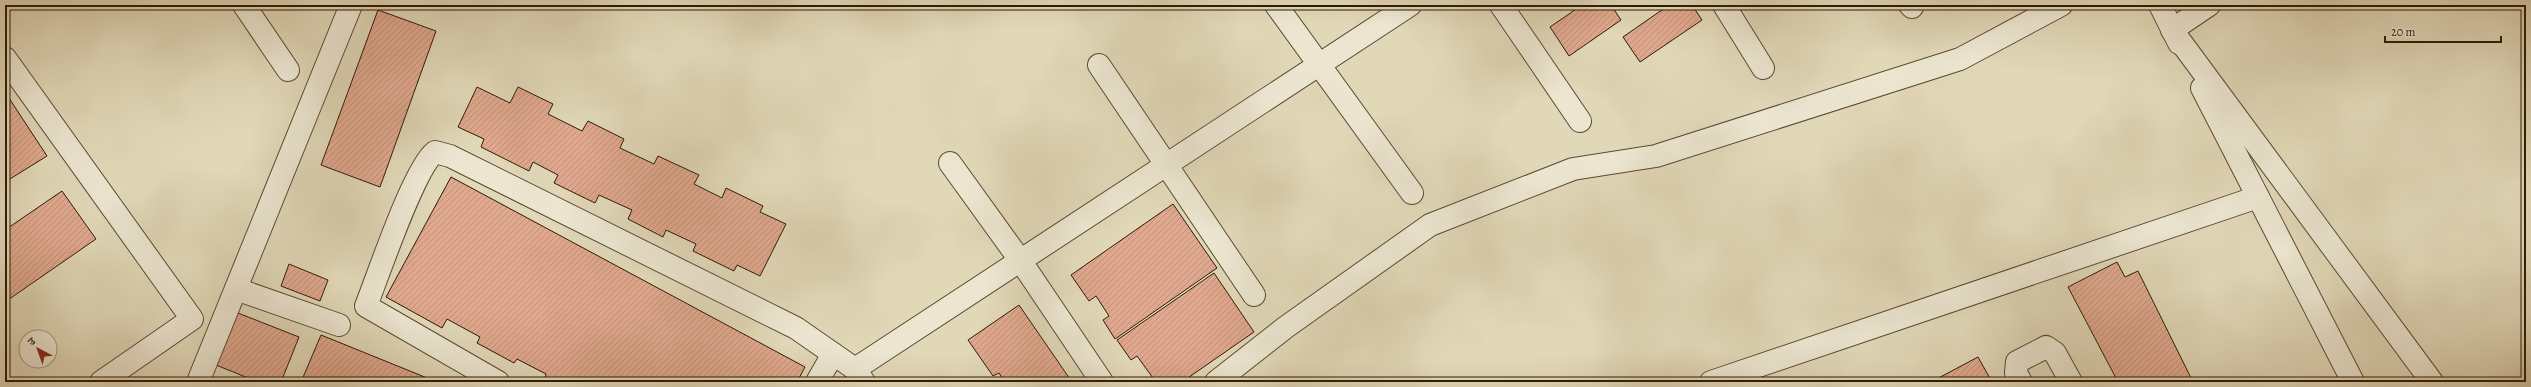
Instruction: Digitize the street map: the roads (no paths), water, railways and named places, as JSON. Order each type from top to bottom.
[{"type":"street","points":[[244,5],[288,70]]},
{"type":"street","points":[[198,382],[351,5]]},
{"type":"street","points":[[1276,5],[1412,192]]},
{"type":"street","points":[[498,382],[366,306],[414,185],[427,158],[435,152],[450,156],[796,328],[833,354],[860,376],[1020,260],[1410,5]]},
{"type":"street","points":[[1501,5],[1580,121]]},
{"type":"street","points":[[1724,5],[1763,68]]},
{"type":"street","points":[[1216,382],[1286,327],[1430,225],[1573,169],[1656,156],[1960,59],[2061,5]]},
{"type":"street","points":[[2160,5],[2353,382]]},
{"type":"street","points":[[2172,30],[2209,5]]},
{"type":"street","points":[[2172,30],[2432,382]]},
{"type":"street","points":[[5,58],[192,319],[101,382]]},
{"type":"street","points":[[1099,65],[1254,294]]},
{"type":"street","points":[[950,163],[1020,260],[1102,382]]},
{"type":"street","points":[[1711,382],[2258,197]]},
{"type":"street","points":[[236,289],[339,325]]},
{"type":"street","points":[[2021,382],[2016,372],[2017,362],[2046,347],[2055,353],[2071,382]]},
{"type":"street","points":[[817,382],[833,354]]}]
